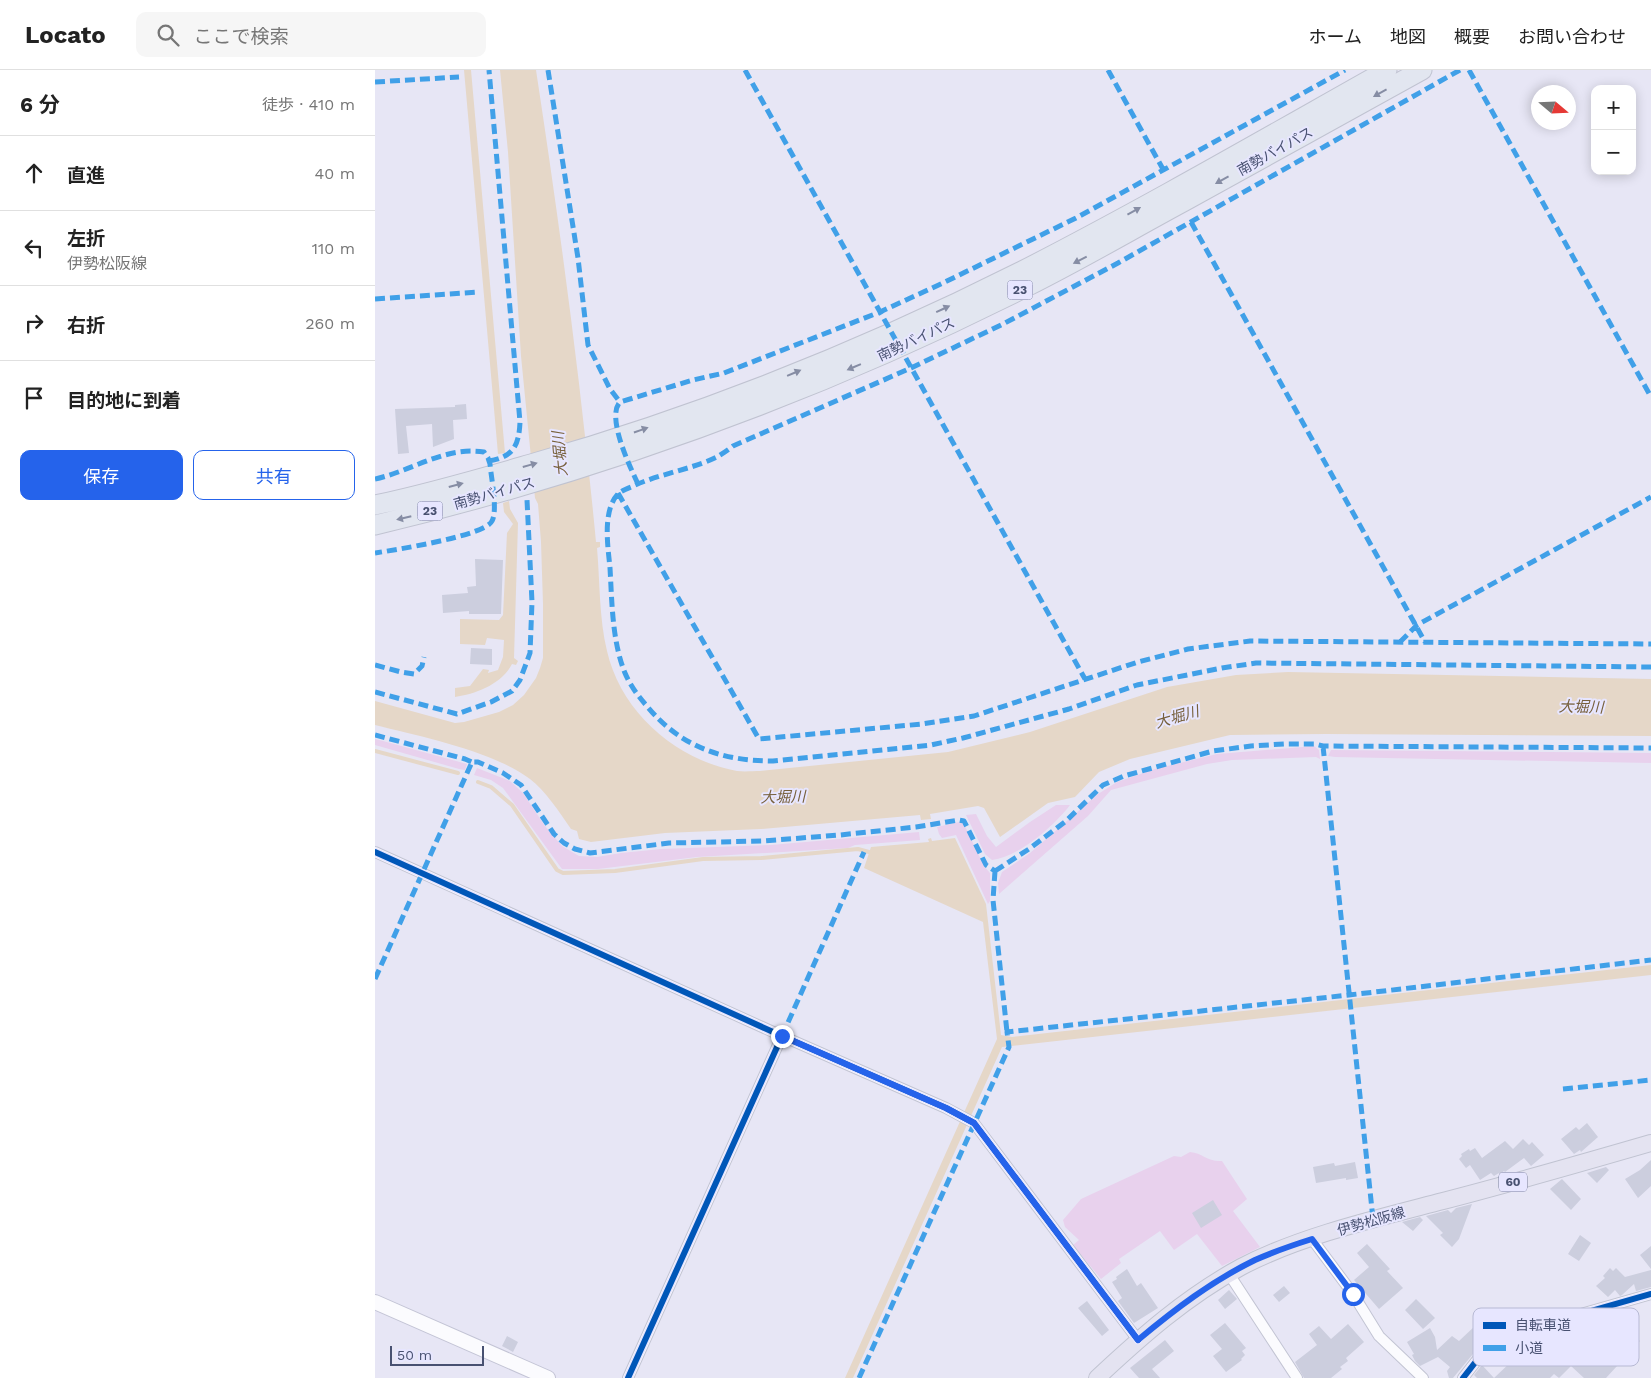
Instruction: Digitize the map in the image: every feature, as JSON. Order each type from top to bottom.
[{"type":"highway","name":"南勢バイパス","points":[[596,455],[757,389],[958,302],[1091,235],[1387,70]]},
{"type":"highway","name":"南勢バイパス","points":[[375,525],[484,487],[764,405],[903,346],[1095,252],[1422,70]]},
{"type":"highway","name":"南勢バイパス","points":[[375,505],[412,497],[484,487]]},
{"type":"main road","name":"伊勢松阪線","points":[[1097,1378],[1170,1313],[1229,1274],[1268,1255],[1373,1220],[1651,1142]]},
{"type":"main road","points":[[375,1302],[548,1378]]},
{"type":"street","points":[[375,852],[946,1108],[971,1122],[1138,1340]]},
{"type":"street","points":[[628,1378],[782,1036]]},
{"type":"street","points":[[1312,1239],[1353,1294],[1379,1336],[1423,1378]]},
{"type":"street","points":[[1229,1274],[1297,1378]]},
{"type":"street","points":[[1602,1308],[1651,1294]]},
{"type":"street","points":[[1463,1378],[1473,1365]]},
{"type":"shaded area","points":[[375,739],[467,764],[465,770],[459,769],[375,745]]},
{"type":"shaded area","points":[[1314,746],[1319,750],[1320,759],[1316,757],[1232,760],[1207,764],[1111,790],[1088,816],[999,894],[998,883],[1002,872],[1030,853],[1098,794],[1117,782],[1155,769],[1217,754]]},
{"type":"shaded area","points":[[1331,750],[1651,753],[1651,763],[1335,757],[1328,756]]},
{"type":"shaded area","points":[[477,768],[510,781],[523,793],[545,826],[562,846],[579,856],[597,857],[661,849],[771,845],[919,832],[920,840],[855,845],[848,848],[697,857],[598,869],[562,869],[503,788],[491,780],[474,775]]},
{"type":"shaded area","points":[[1056,805],[1070,805],[1055,822],[1024,847],[1002,858],[992,860],[985,854],[966,815],[976,814],[987,836],[996,847]]},
{"type":"shaded area","points":[[959,822],[964,824],[984,866],[990,873],[990,901],[988,904],[956,835],[942,838],[939,834],[937,827]]},
{"type":"shaded area","points":[[1190,1152],[1222,1161],[1247,1199],[1233,1211],[1260,1247],[1222,1266],[1197,1234],[1174,1250],[1160,1231],[1119,1259],[1121,1263],[1101,1279],[1073,1245],[1079,1240],[1065,1227],[1063,1220],[1081,1199],[1174,1156],[1181,1157]]},
{"type":"water","points":[[464,70],[471,70],[505,453],[498,454]]},
{"type":"water","name":"大堀川","points":[[500,70],[536,70],[584,424],[596,542],[600,542],[600,547],[597,548],[600,600],[602,626],[607,651],[614,673],[638,713],[654,730],[693,756],[714,765],[737,771],[760,771],[948,752],[1030,732],[1167,687],[1236,675],[1288,672],[1651,679],[1651,736],[1230,735],[1130,759],[1099,772],[1075,797],[1048,803],[1000,837],[984,808],[978,806],[930,814],[931,819],[921,820],[920,815],[761,829],[665,833],[591,842],[579,839],[577,831],[571,829],[541,789],[514,769],[476,752],[375,725],[375,701],[455,723],[499,712],[513,705],[524,695],[536,678],[543,658],[541,542],[521,356],[508,152]]},
{"type":"water","points":[[509,501],[510,509],[518,523],[514,658],[518,661],[516,665],[512,664],[502,677],[488,687],[480,691],[455,697],[455,688],[470,686],[483,669],[489,670],[488,673],[498,670],[503,657],[504,640],[487,638],[485,645],[460,644],[460,619],[499,620],[503,615],[507,533],[513,524],[504,512],[503,503]]},
{"type":"water","points":[[931,838],[932,841],[955,838],[986,904],[1001,1035],[1012,1037],[1651,965],[1651,975],[1002,1047],[853,1378],[845,1378],[997,1039],[983,922],[864,868],[871,847],[929,842],[928,839]]},
{"type":"building","points":[[466,404],[467,419],[453,420],[454,439],[433,447],[432,424],[406,426],[409,453],[398,454],[395,409],[455,407],[455,405]]},
{"type":"building","points":[[475,559],[503,560],[501,614],[469,614],[469,611],[443,613],[442,595],[468,593],[467,587],[476,586]]},
{"type":"building","points":[[471,648],[492,649],[492,665],[470,664]]},
{"type":"building","points":[[1587,1123],[1598,1137],[1581,1152],[1580,1150],[1574,1154],[1561,1139],[1576,1127],[1579,1130]]},
{"type":"building","points":[[1523,1139],[1529,1145],[1532,1142],[1544,1155],[1531,1166],[1524,1158],[1505,1172],[1494,1176],[1491,1173],[1480,1180],[1470,1165],[1466,1168],[1459,1159],[1462,1156],[1461,1154],[1475,1148],[1482,1158],[1505,1141],[1513,1149]]},
{"type":"building","points":[[1651,1160],[1651,1186],[1638,1198],[1625,1179],[1640,1170]]},
{"type":"building","points":[[1355,1162],[1358,1178],[1316,1183],[1313,1167],[1334,1163],[1335,1166]]},
{"type":"building","points":[[1606,1167],[1609,1170],[1597,1183],[1587,1173]]},
{"type":"building","points":[[1562,1179],[1581,1199],[1571,1210],[1550,1189]]},
{"type":"building","points":[[1213,1200],[1222,1215],[1201,1228],[1192,1213]]},
{"type":"building","points":[[1472,1204],[1459,1239],[1452,1247],[1440,1235],[1443,1233],[1426,1216],[1448,1210],[1451,1213],[1456,1208]]},
{"type":"building","points":[[1420,1217],[1423,1220],[1413,1231],[1402,1222]]},
{"type":"building","points":[[1580,1235],[1591,1243],[1579,1261],[1568,1254]]},
{"type":"building","points":[[1367,1244],[1390,1269],[1387,1271],[1403,1288],[1379,1309],[1354,1280],[1369,1267],[1357,1253]]},
{"type":"building","points":[[1651,1246],[1651,1269],[1640,1255]]},
{"type":"building","points":[[1610,1268],[1613,1271],[1616,1268],[1625,1277],[1651,1270],[1651,1287],[1636,1291],[1634,1284],[1620,1296],[1615,1290],[1608,1297],[1596,1286],[1605,1278],[1603,1276]]},
{"type":"building","points":[[1127,1269],[1137,1286],[1141,1283],[1158,1308],[1134,1323],[1118,1301],[1122,1298],[1112,1282]]},
{"type":"building","points":[[1284,1286],[1290,1293],[1279,1302],[1273,1295]]},
{"type":"building","points":[[1229,1290],[1237,1299],[1225,1309],[1218,1300]]},
{"type":"building","points":[[1416,1299],[1435,1318],[1423,1329],[1405,1310]]},
{"type":"building","points":[[1087,1301],[1109,1330],[1102,1336],[1078,1308]]},
{"type":"building","points":[[1225,1323],[1246,1348],[1242,1351],[1245,1355],[1242,1360],[1226,1372],[1213,1356],[1222,1349],[1210,1335]]},
{"type":"building","points":[[1348,1324],[1364,1342],[1346,1358],[1348,1361],[1340,1367],[1342,1369],[1331,1378],[1304,1378],[1295,1362],[1317,1345],[1309,1334],[1319,1326],[1331,1339]]},
{"type":"building","points":[[1430,1328],[1435,1337],[1437,1350],[1452,1336],[1459,1341],[1473,1328],[1473,1354],[1453,1378],[1449,1378],[1447,1371],[1450,1367],[1438,1357],[1420,1366],[1415,1361],[1412,1355],[1414,1354],[1407,1342]]},
{"type":"building","points":[[507,1336],[518,1342],[513,1352],[502,1346]]},
{"type":"building","points":[[1165,1340],[1174,1351],[1152,1369],[1160,1378],[1139,1378],[1130,1368]]},
{"type":"building","points":[[1483,1366],[1494,1378],[1477,1378],[1474,1375]]},
{"type":"building","points":[[1507,1366],[1571,1366],[1559,1378],[1554,1374],[1550,1378],[1494,1378]]},
{"type":"building","points":[[1571,1366],[1617,1366],[1606,1378],[1584,1378]]},
{"type":"waterway","points":[[375,751],[458,773]]},
{"type":"waterway","points":[[478,782],[491,787],[512,805],[557,870],[563,873],[615,871],[703,859],[761,858],[858,849],[869,852]]},
{"type":"marked path","points":[[489,70],[520,422],[518,438],[513,449],[504,457],[489,461]]},
{"type":"marked path","points":[[548,70],[578,258],[588,345],[610,389],[620,402]]},
{"type":"marked path","points":[[745,70],[1085,679]]},
{"type":"marked path","points":[[1108,70],[1164,171]]},
{"type":"marked path","points":[[638,484],[625,455],[617,430],[616,409],[620,402],[693,380],[724,373],[880,312],[1076,218],[1345,70]]},
{"type":"marked path","points":[[1460,70],[1118,263],[1003,324],[911,368],[733,446],[717,457],[641,483],[618,494],[610,510],[607,540],[613,621],[621,661],[629,682],[643,702],[672,731],[687,741],[719,754],[736,758],[773,761],[931,745],[1069,709],[1137,685],[1256,663],[1651,667]]},
{"type":"marked path","points":[[1469,70],[1651,397]]},
{"type":"marked path","points":[[375,82],[459,77]]},
{"type":"marked path","points":[[1191,222],[1425,642]]},
{"type":"marked path","points":[[375,299],[478,292]]},
{"type":"marked path","points":[[375,479],[442,456],[470,451],[484,452],[490,464],[494,493],[494,516],[486,527],[438,542],[375,553]]},
{"type":"marked path","points":[[618,493],[759,739],[922,724],[974,716],[1138,662],[1188,649],[1250,641],[1651,644]]},
{"type":"marked path","points":[[1400,642],[1417,625],[1651,497]]},
{"type":"marked path","points":[[375,692],[457,714],[491,702],[512,691],[520,680],[530,653],[532,602],[527,500]]},
{"type":"marked path","points":[[375,665],[414,674],[422,666],[424,657]]},
{"type":"marked path","points":[[375,735],[472,762]]},
{"type":"marked path","points":[[995,871],[1029,849],[1066,821],[1103,785],[1124,776],[1213,751],[1284,744],[1315,744],[1323,746],[1651,748]]},
{"type":"marked path","points":[[1323,746],[1373,1219]]},
{"type":"marked path","points":[[375,979],[472,762],[478,762],[503,773],[521,785],[554,834],[564,843],[575,849],[590,853],[669,843],[762,841],[840,835],[916,827],[959,820],[964,821],[986,865],[995,871]]},
{"type":"marked path","points":[[782,1036],[864,852]]},
{"type":"marked path","points":[[995,871],[993,900],[1007,1032]]},
{"type":"marked path","points":[[859,1378],[1009,1047],[1007,1032],[1651,960]]},
{"type":"marked path","points":[[1563,1089],[1651,1080]]},
{"type":"cycle path","points":[[375,852],[946,1108],[974,1123],[1138,1340]]},
{"type":"cycle path","points":[[628,1378],[782,1036]]},
{"type":"cycle path","points":[[1602,1308],[1651,1294]]},
{"type":"cycle path","points":[[1463,1378],[1473,1365]]},
{"type":"route","points":[[782,1036],[946,1108],[974,1123],[1138,1340],[1170,1313],[1229,1274],[1268,1255],[1312,1239],[1353,1294]]}]
